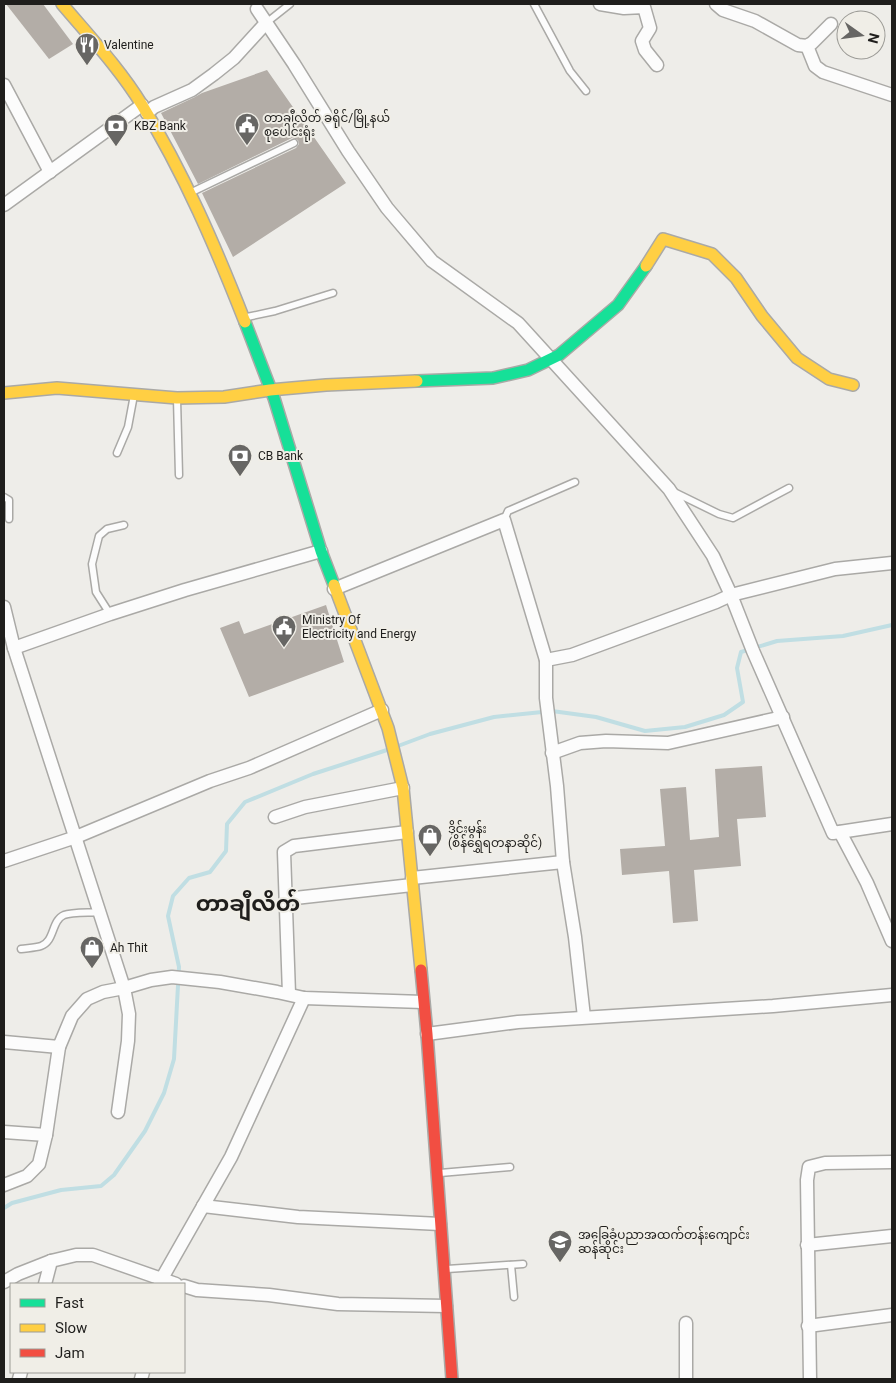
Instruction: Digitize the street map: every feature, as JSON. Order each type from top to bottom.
[{"type":"main road","points":[[62,4],[109,59],[145,109],[220,256],[270,390],[334,589],[388,728],[403,788],[411,860],[427,1034],[452,1379]]},
{"type":"main road","points":[[4,393],[57,388],[177,398],[224,397],[270,390],[326,385],[493,378],[528,370],[559,355],[618,305],[663,239],[712,254],[736,278],[762,316],[797,358],[829,379],[853,385]]},
{"type":"street","points":[[600,4],[624,8],[646,5],[650,28],[642,41],[657,65]]},
{"type":"street","points":[[716,4],[723,10],[754,21],[798,45],[807,46],[812,43],[831,24]]},
{"type":"street","points":[[257,9],[387,208],[432,261],[518,323],[669,489],[713,556],[833,833],[892,824]]},
{"type":"street","points":[[4,205],[145,109],[154,107],[192,90],[234,58],[266,23]]},
{"type":"street","points":[[807,46],[815,66],[823,72],[892,95]]},
{"type":"street","points":[[4,85],[50,172]]},
{"type":"street","points":[[334,589],[504,520],[546,660],[546,698],[557,786],[563,862],[575,937],[584,1017]]},
{"type":"street","points":[[12,649],[185,590],[321,551]]},
{"type":"street","points":[[546,660],[572,655],[731,595],[835,569],[892,563]]},
{"type":"street","points":[[4,607],[12,649],[124,988],[129,1014],[128,1041],[118,1112]]},
{"type":"street","points":[[4,861],[76,838],[210,781],[249,768],[382,710]]},
{"type":"street","points":[[552,753],[580,743],[606,741],[668,743],[783,717]]},
{"type":"street","points":[[275,817],[305,807],[403,788]]},
{"type":"street","points":[[289,994],[284,852],[294,846],[407,832]]},
{"type":"street","points":[[840,832],[867,883],[892,941]]},
{"type":"street","points":[[286,899],[563,862]]},
{"type":"street","points":[[4,1185],[27,1176],[39,1164],[46,1135],[59,1047],[72,1016],[87,999],[103,992],[151,980],[172,977],[191,978],[304,998],[424,1002]]},
{"type":"street","points":[[427,1034],[518,1022],[782,1005],[892,995]]},
{"type":"street","points":[[4,1282],[18,1274],[51,1261],[76,1255],[93,1255],[160,1282],[231,1157],[304,998]]},
{"type":"street","points":[[4,1042],[59,1047]]},
{"type":"street","points":[[4,1132],[46,1135]]},
{"type":"street","points":[[810,1379],[807,1245],[807,1180],[809,1167],[825,1163],[892,1162]]},
{"type":"street","points":[[203,1206],[298,1217],[440,1224]]},
{"type":"street","points":[[807,1245],[892,1236]]},
{"type":"street","points":[[45,1283],[51,1261]]},
{"type":"street","points":[[185,1286],[197,1290],[338,1304],[446,1306]]},
{"type":"street","points":[[808,1326],[892,1315]]},
{"type":"street","points":[[686,1323],[686,1379]]},
{"type":"lane","points":[[266,23],[290,4]]},
{"type":"lane","points":[[534,4],[570,71],[586,91]]},
{"type":"lane","points":[[189,194],[294,143]]},
{"type":"lane","points":[[243,318],[275,311],[333,293]]},
{"type":"lane","points":[[117,453],[128,427],[134,394]]},
{"type":"lane","points":[[177,398],[179,475]]},
{"type":"lane","points":[[504,520],[508,511],[575,482]]},
{"type":"lane","points":[[669,489],[719,514],[733,518],[789,488]]},
{"type":"lane","points":[[4,497],[10,500],[9,520]]},
{"type":"lane","points":[[110,614],[96,592],[92,564],[99,536],[107,529],[124,525]]},
{"type":"lane","points":[[21,949],[41,946],[54,932],[56,922],[64,915],[100,912]]},
{"type":"lane","points":[[436,1173],[510,1167]]},
{"type":"lane","points":[[443,1269],[523,1264]]},
{"type":"lane","points":[[511,1265],[514,1297]]},
{"type":"building","points":[[6,4],[43,4],[73,44],[49,59]]},
{"type":"building","name":"တာချီလိတ် ခရိုင်/မြို့နယ် စုပေါင်းရုံး","points":[[267,70],[346,183],[233,257],[202,193],[296,148],[299,144],[298,140],[292,138],[198,184],[161,113],[202,93]]},
{"type":"building","name":"Ministry Of Electricity and Energy","points":[[326,605],[344,662],[249,697],[220,628],[239,621],[244,634]]},
{"type":"building","points":[[762,766],[766,817],[737,819],[741,866],[694,870],[698,921],[673,923],[669,871],[622,875],[620,849],[665,846],[660,789],[686,787],[690,840],[719,837],[715,769]]},
{"type":"waterway","points":[[398,746],[430,734],[494,717],[552,711],[596,717],[645,731],[685,727],[724,715],[743,702],[737,668],[741,652],[777,641],[843,636],[892,625]]},
{"type":"waterway","points":[[4,1208],[12,1203],[61,1190],[101,1186],[114,1175],[145,1131],[164,1093],[174,1059],[179,967],[168,916],[173,896],[189,878],[210,872],[226,851],[227,824],[245,802],[313,774],[387,750]]},
{"type":"traffic: fast","points":[[417,381],[493,378],[528,370],[559,355],[618,305],[646,266]]},
{"type":"traffic: fast","points":[[245,322],[274,398],[321,551],[334,585]]},
{"type":"traffic: slow","points":[[62,4],[124,79],[142,105],[172,157],[223,266],[245,322]]},
{"type":"traffic: slow","points":[[646,266],[663,239],[712,254],[736,278],[762,316],[797,358],[829,379],[853,385]]},
{"type":"traffic: slow","points":[[4,393],[57,388],[177,398],[224,397],[270,390],[326,385],[417,381]]},
{"type":"traffic: slow","points":[[334,585],[388,728],[403,788],[421,970]]},
{"type":"traffic: jam","points":[[421,970],[452,1379]]},
{"type":"place","name":"Valentine","points":[[87,66]]},
{"type":"place","name":"တာချီလိတ် ခရိုင်/မြို့နယ် စုပေါင်းရုံး","points":[[247,146]]},
{"type":"place","name":"KBZ Bank","points":[[116,147]]},
{"type":"place","name":"CB Bank","points":[[240,477]]},
{"type":"place","name":"Ministry Of Electricity and Energy","points":[[284,648]]},
{"type":"place","name":"ဒိုင်းမွန်း (စိန်ရွှေရတနာဆိုင်)","points":[[430,857]]},
{"type":"place","name":"Ah Thit","points":[[92,969]]},
{"type":"place","name":"အခြေခံပညာအထက်တန်းကျောင်း ဆန်ဆိုင်း","points":[[560,1263]]},
{"type":"district","name":"တာချီလိတ်","points":[[248,903]]}]
